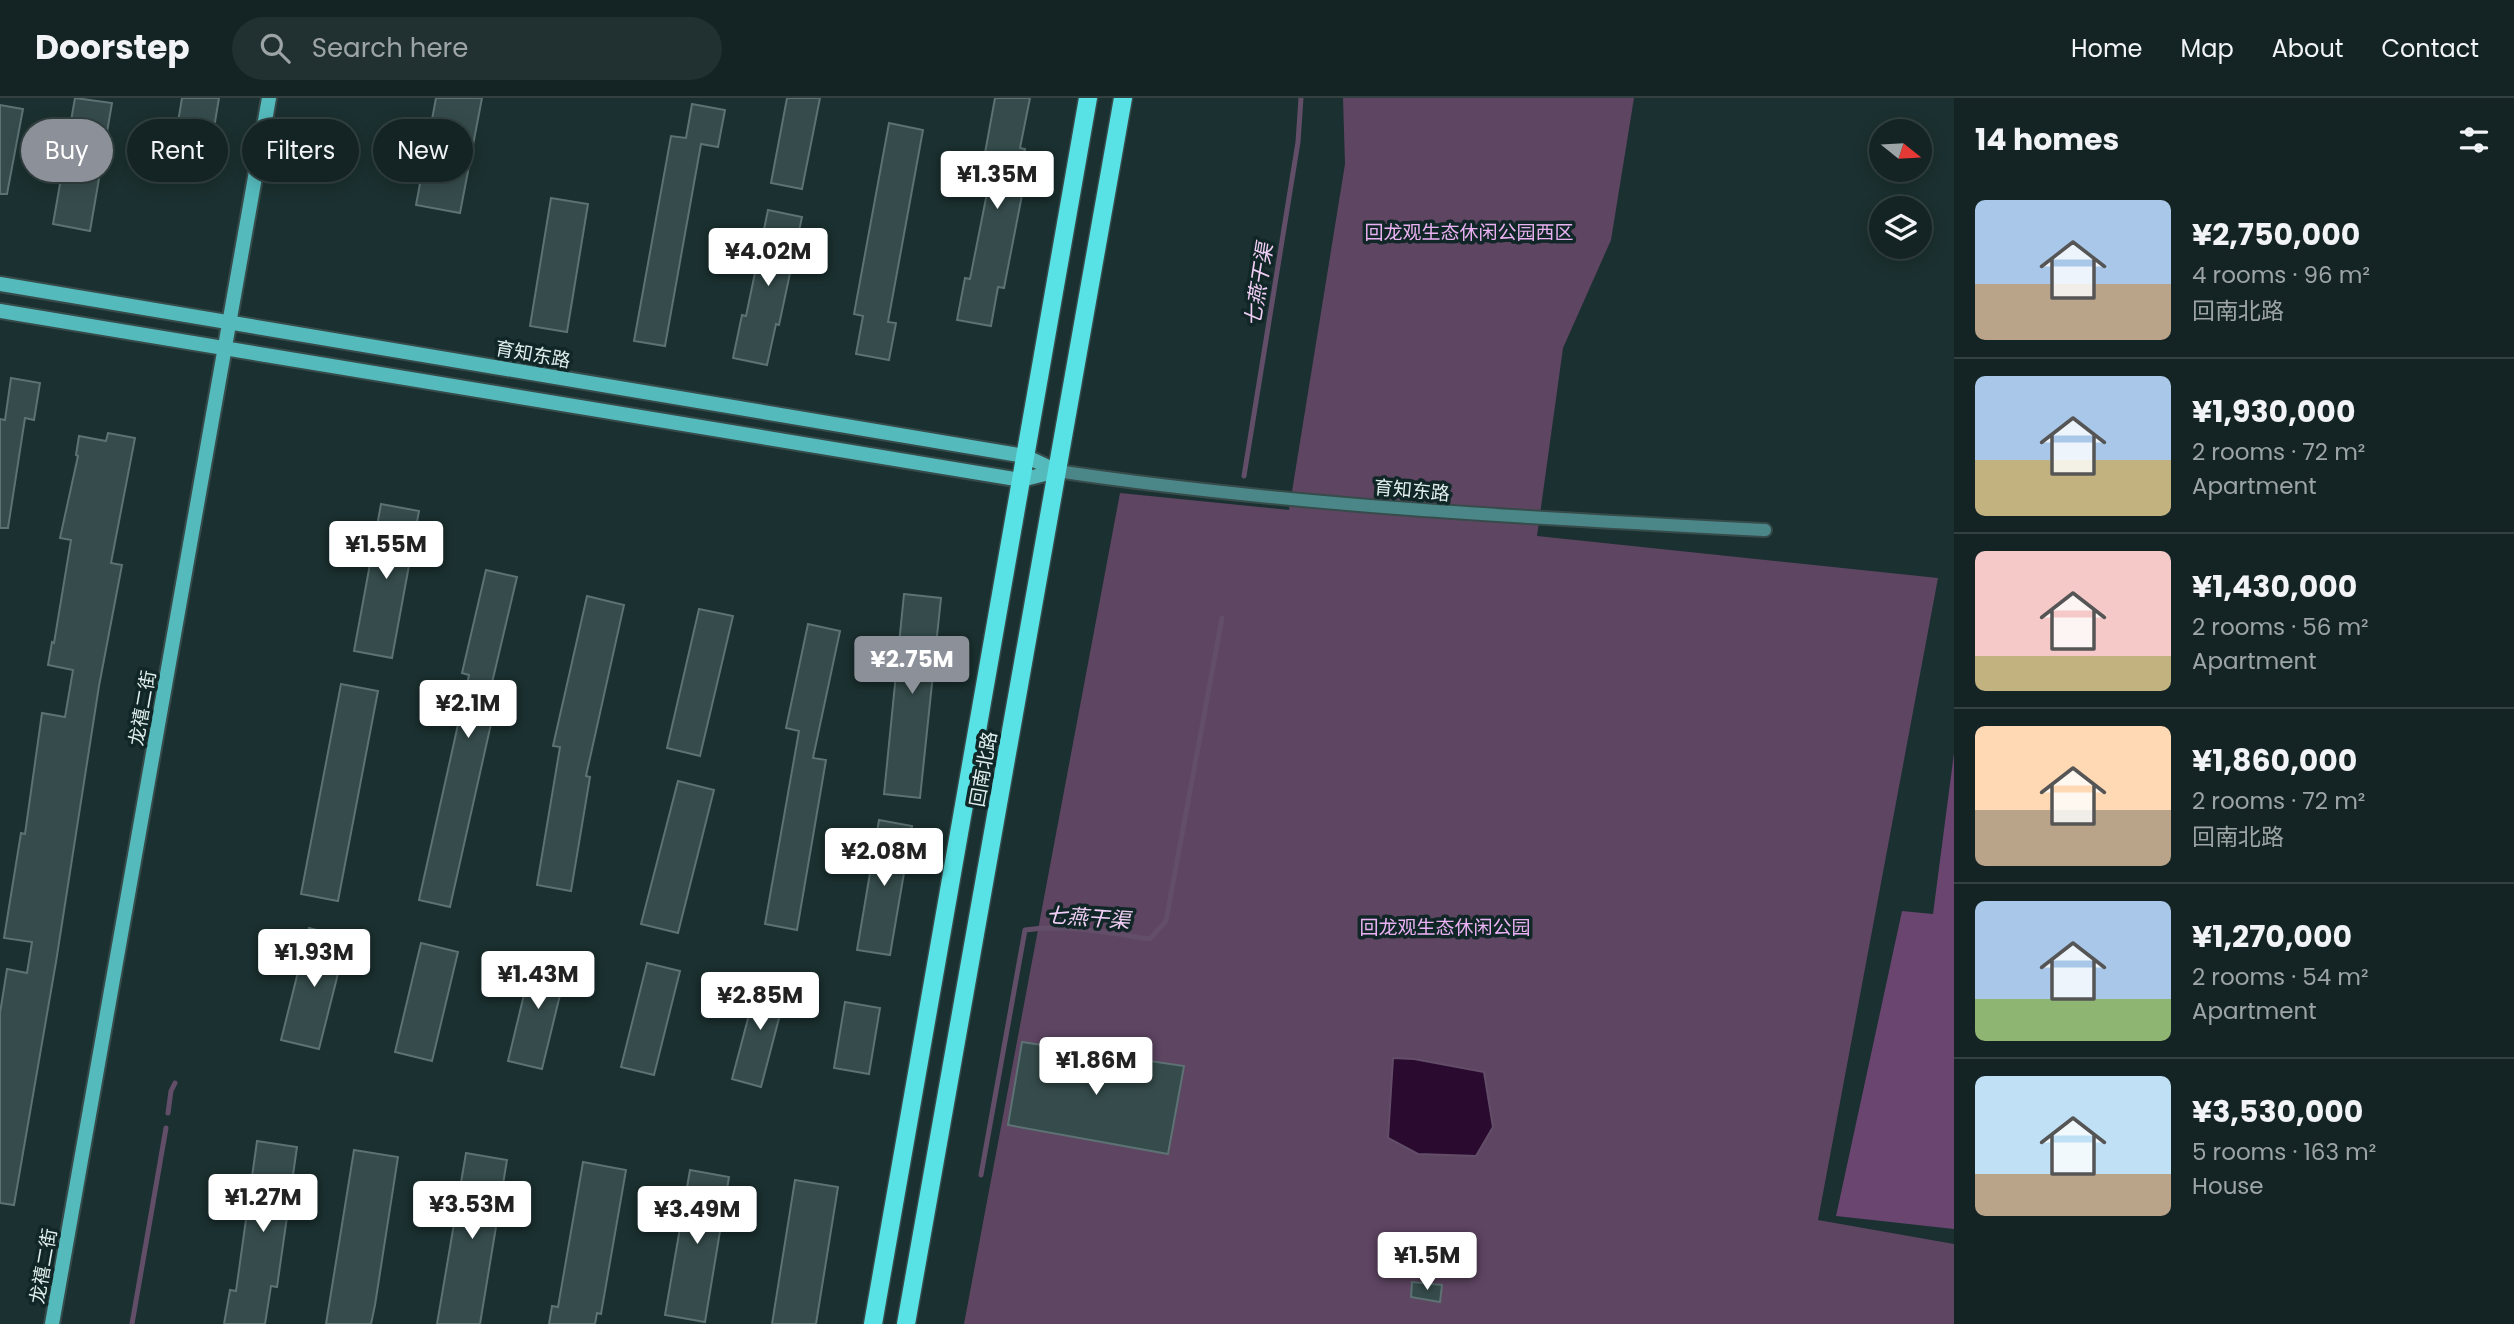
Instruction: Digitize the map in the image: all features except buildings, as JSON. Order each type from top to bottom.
[{"type":"main road","name":"龙禧二街","points":[[52,1324],[269,98]]},
{"type":"main road","name":"回南北路","points":[[873,1324],[1088,98]]},
{"type":"main road","name":"回南北路","points":[[906,1324],[1123,98]]},
{"type":"main road","name":"育知东路","points":[[0,284],[1025,456],[1057,471]]},
{"type":"main road","name":"育知东路","points":[[0,311],[1021,480],[1057,471]]},
{"type":"street","name":"育知东路","points":[[1057,471],[1198,490],[1491,516],[1765,530]]},
{"type":"green space","name":"回龙观生态休闲公园","points":[[1343,98],[1634,98],[1611,240],[1563,348],[1537,536],[1938,578],[1818,1220],[1954,1244],[1954,1324],[964,1324],[1120,493],[1289,510],[1345,164]]},
{"type":"shaded area","points":[[1954,753],[1954,1229],[1836,1216],[1902,911],[1933,914]]},
{"type":"shaded area","points":[[1393,1058],[1414,1059],[1484,1072],[1493,1127],[1476,1156],[1418,1154],[1388,1138]]},
{"type":"waterway","name":"七燕干渠","points":[[1244,476],[1298,142],[1301,98]]},
{"type":"waterway","name":"七燕干渠","points":[[981,1175],[1025,930],[1071,929],[1150,939],[1166,921],[1222,618]]},
{"type":"waterway","points":[[168,1113],[175,1083]]},
{"type":"waterway","points":[[132,1324],[166,1128]]},
{"type":"park label","name":"回龙观生态休闲公园西区","points":[[1469,232]]}]
